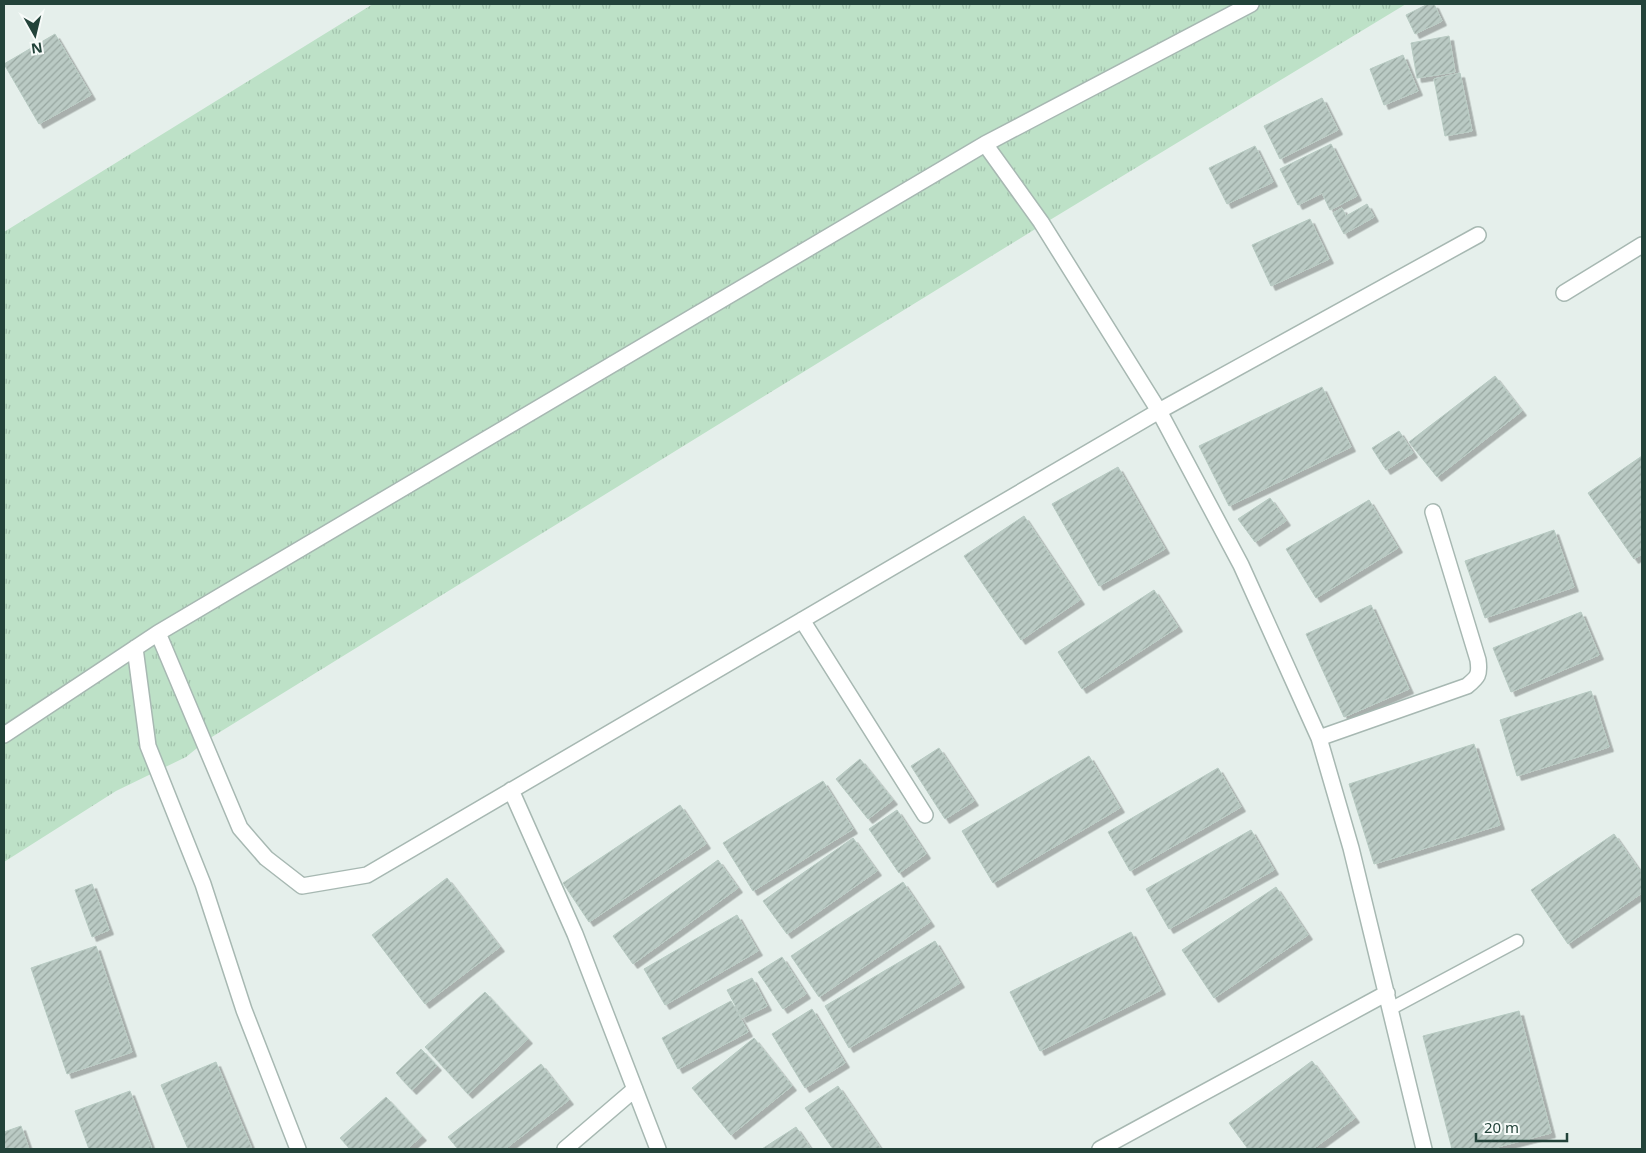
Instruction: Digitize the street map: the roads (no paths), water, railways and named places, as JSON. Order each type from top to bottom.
[{"type":"street","points":[[4,735],[158,634],[985,144],[1251,4]]},
{"type":"street","points":[[985,144],[1041,222],[1158,412],[1241,565],[1319,738],[1352,848],[1424,1149]]},
{"type":"street","points":[[158,634],[240,828],[266,858],[302,886],[368,875],[1158,412],[1478,235]]},
{"type":"street","points":[[1564,293],[1642,245]]},
{"type":"street","points":[[1319,738],[1467,686],[1477,677],[1479,669],[1478,660],[1433,512]]},
{"type":"street","points":[[802,620],[925,815]]},
{"type":"street","points":[[135,648],[148,746],[203,884],[244,1010],[298,1149]]},
{"type":"street","points":[[512,790],[575,934],[658,1149]]},
{"type":"street","points":[[1100,1149],[1386,993]]},
{"type":"street","points":[[565,1149],[635,1090]]},
{"type":"lane","points":[[1390,1009],[1517,941]]}]
